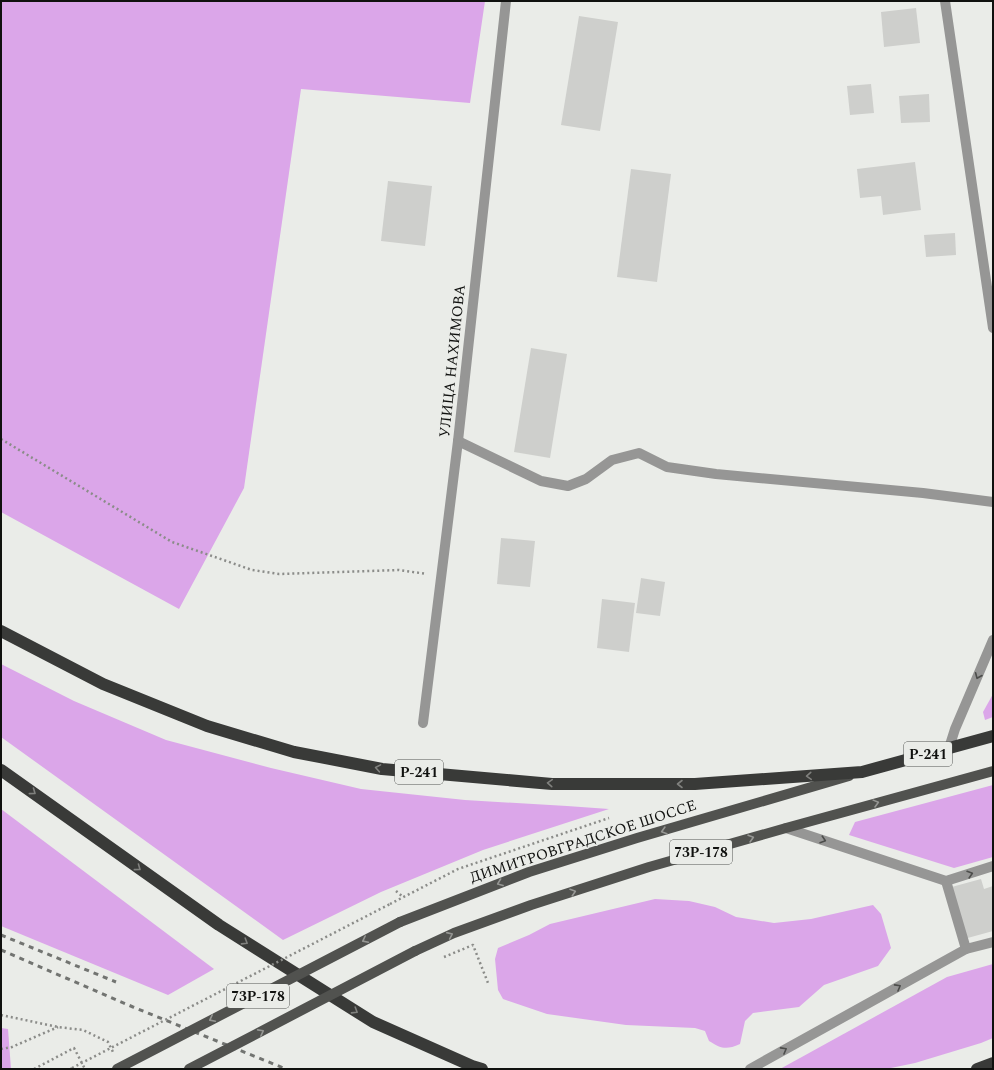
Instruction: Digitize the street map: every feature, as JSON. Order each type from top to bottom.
[{"type":"highway","name":"Р-241","points":[[1,631],[103,684],[207,726],[294,752],[382,769],[552,784],[695,784],[862,772]]},
{"type":"highway","name":"ДИМИТРОВГРАДСКОЕ ШОССЕ","points":[[862,772],[993,736]]},
{"type":"highway","points":[[1,770],[219,925],[373,1022],[472,1066],[482,1069]]},
{"type":"highway","points":[[977,1069],[993,1063]]},
{"type":"main road","name":"73Р-178","points":[[189,1069],[415,951],[454,933],[531,905],[649,867],[993,771]]},
{"type":"main road","name":"ДИМИТРОВГРАДСКОЕ ШОССЕ","points":[[117,1069],[400,922],[529,872],[638,838],[862,772]]},
{"type":"street","name":"УЛИЦА НАХИМОВА","points":[[423,723],[458,441],[506,1]]},
{"type":"street","points":[[945,1],[993,328]]},
{"type":"street","points":[[458,441],[541,481],[568,486],[586,480],[612,460],[639,453],[667,467],[716,474],[923,493],[993,502]]},
{"type":"street","points":[[949,748],[955,729],[993,640]]},
{"type":"street","points":[[786,828],[946,881],[993,866]]},
{"type":"street","points":[[946,881],[966,949]]},
{"type":"street","points":[[750,1069],[966,949],[993,942]]},
{"type":"path","points":[[1,439],[172,542],[252,570],[279,574],[399,570],[442,576]]},
{"type":"path","points":[[72,1069],[458,868],[609,818]]},
{"type":"path","points":[[396,891],[403,897]]},
{"type":"path","points":[[444,957],[473,946],[488,983]]},
{"type":"path","points":[[1,1015],[58,1027],[83,1030],[108,1042],[114,1055]]},
{"type":"path","points":[[1,1049],[12,1047],[58,1027]]},
{"type":"path","points":[[34,1069],[74,1048],[85,1069]]},
{"type":"shaded area","points":[[1,1],[485,1],[470,103],[301,89],[244,488],[179,609],[1,512]]},
{"type":"shaded area","points":[[1,664],[74,701],[166,740],[271,768],[361,789],[465,800],[609,809],[483,850],[381,892],[283,940],[1,737]]},
{"type":"shaded area","points":[[993,694],[993,717],[985,720],[983,712]]},
{"type":"shaded area","points":[[993,785],[993,857],[954,868],[849,835],[855,822]]},
{"type":"shaded area","points":[[1,809],[214,969],[168,995],[1,926]]},
{"type":"shaded area","points":[[655,899],[689,901],[715,907],[736,917],[774,923],[811,919],[873,905],[881,914],[891,948],[878,966],[824,985],[799,1007],[753,1013],[745,1021],[740,1044],[727,1048],[717,1046],[709,1041],[705,1031],[695,1028],[626,1025],[547,1014],[503,999],[498,990],[495,959],[498,948],[550,924]]},
{"type":"shaded area","points":[[993,964],[993,1038],[915,1063],[886,1069],[780,1069],[947,977]]},
{"type":"shaded area","points":[[1,1028],[8,1029],[11,1069],[1,1069]]},
{"type":"building","points":[[916,8],[920,43],[884,47],[881,12]]},
{"type":"building","points":[[579,16],[618,22],[600,131],[561,125]]},
{"type":"building","points":[[871,84],[874,113],[850,115],[847,86]]},
{"type":"building","points":[[929,94],[930,122],[901,123],[899,96]]},
{"type":"building","points":[[915,162],[921,210],[883,215],[881,196],[860,198],[857,169]]},
{"type":"building","points":[[631,169],[671,174],[657,282],[617,277]]},
{"type":"building","points":[[388,181],[432,186],[425,246],[381,241]]},
{"type":"building","points":[[955,233],[956,255],[926,257],[924,235]]},
{"type":"building","points":[[531,348],[567,354],[550,458],[514,452]]},
{"type":"building","points":[[501,538],[535,541],[530,587],[497,584]]},
{"type":"building","points":[[641,578],[665,582],[660,616],[636,613]]},
{"type":"building","points":[[602,599],[635,603],[629,652],[597,648]]},
{"type":"building","points":[[981,879],[984,889],[993,886],[993,931],[964,939],[948,888]]},
{"type":"railway","points":[[1,935],[116,982]]},
{"type":"railway","points":[[1,950],[133,1007],[286,1069]]}]
